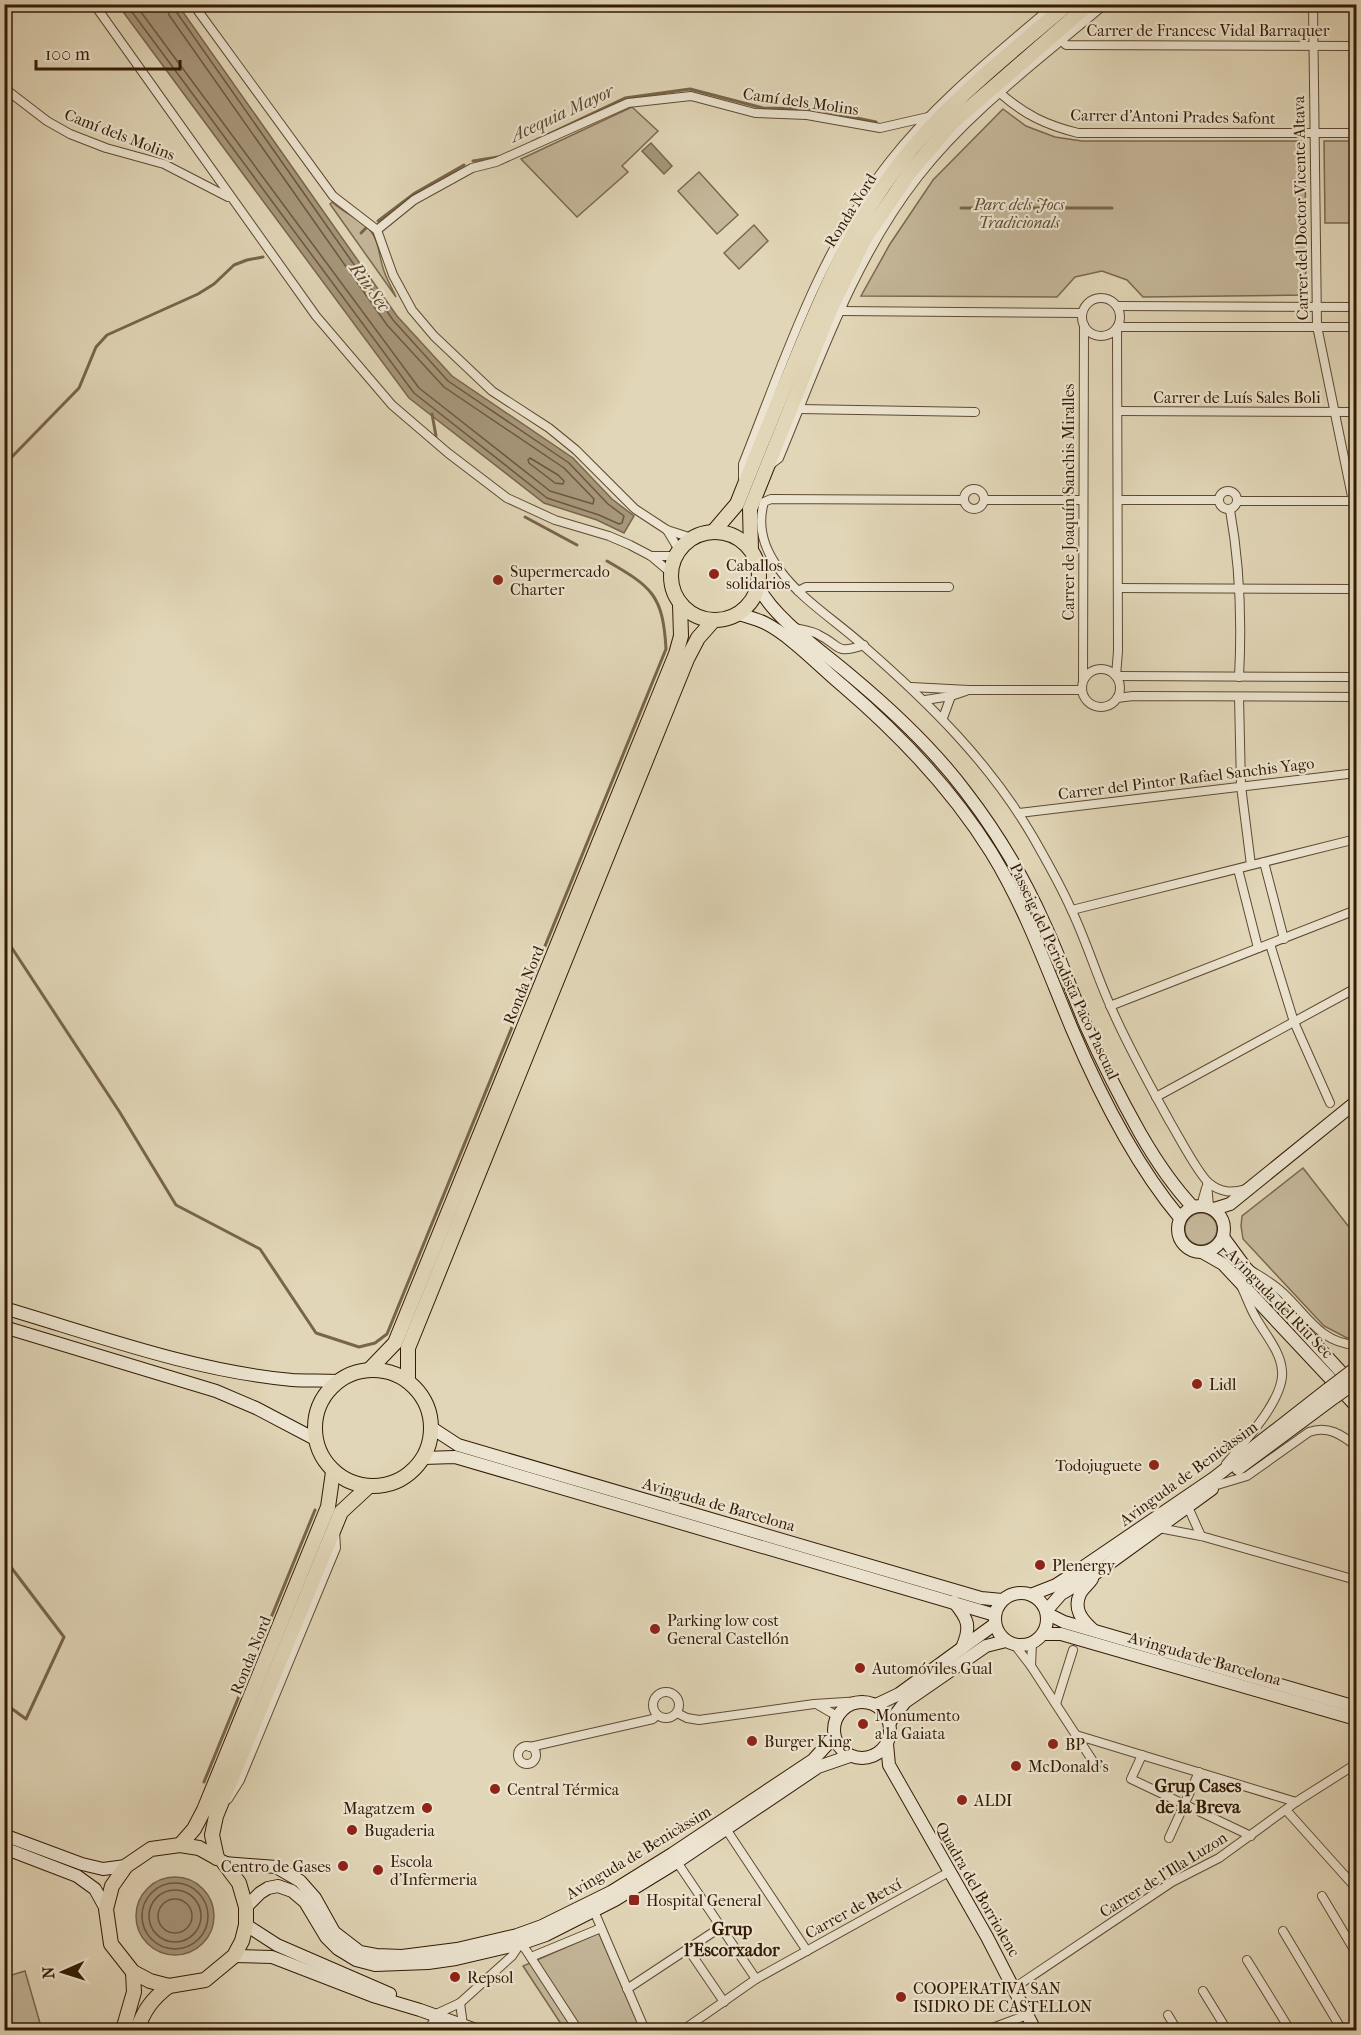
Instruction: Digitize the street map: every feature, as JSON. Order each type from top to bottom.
[{"type":"main road","name":"Ronda Nord","points":[[714,531],[737,504],[818,304],[844,250],[875,198],[898,165],[943,114],[1068,4]]},
{"type":"main road","name":"Ronda Nord","points":[[751,550],[750,509],[765,469],[847,271],[886,203],[910,171],[952,123],[1089,4]]},
{"type":"main road","points":[[714,531],[733,535],[751,550],[759,566],[759,588],[751,604],[740,614],[712,621],[694,616],[680,604],[672,590],[670,573],[677,553],[692,538],[714,531]]},
{"type":"main road","name":"Passeig del Periodista Paco Pascual","points":[[759,588],[776,613],[881,701],[931,750],[966,791],[1019,874],[1044,923],[1087,1027],[1127,1110],[1153,1155],[1183,1196],[1204,1207]]},
{"type":"main road","name":"Ronda Nord","points":[[370,1369],[395,1343],[667,675],[681,636],[680,604]]},
{"type":"main road","name":"Passeig del Periodista Paco Pascual","points":[[740,614],[766,624],[786,638],[871,710],[921,759],[954,799],[991,852],[1031,929],[1074,1033],[1114,1116],[1140,1162],[1180,1218]]},
{"type":"main road","name":"Ronda Nord","points":[[408,1381],[408,1348],[687,659],[698,638],[712,621]]},
{"type":"main road","points":[[1230,1204],[1204,1207],[1180,1218],[1178,1230],[1181,1241],[1190,1249],[1202,1252],[1214,1248],[1222,1237],[1223,1222],[1230,1204],[1356,1102]]},
{"type":"main road","points":[[1204,1207],[1223,1222]]},
{"type":"main road","name":"Avinguda del Riu Sec","points":[[1222,1237],[1245,1267],[1356,1389]]},
{"type":"main road","name":"Avinguda del Riu Sec","points":[[1202,1252],[1223,1264],[1356,1406]]},
{"type":"main road","points":[[4,1308],[228,1371],[293,1380],[338,1381]]},
{"type":"main road","points":[[4,1328],[216,1391],[256,1408],[315,1439]]},
{"type":"main road","points":[[370,1369],[388,1371],[408,1381],[419,1392],[429,1408],[432,1428],[429,1445],[423,1458],[411,1473],[393,1484],[368,1487],[349,1482],[333,1472],[323,1459],[315,1439],[315,1418],[322,1399],[338,1381],[354,1372],[370,1369]]},
{"type":"main road","name":"Avinguda de Benicàssim","points":[[1033,1594],[1056,1585],[1216,1481],[1355,1373]]},
{"type":"main road","name":"Avinguda de Barcelona","points":[[432,1428],[458,1445],[981,1598],[1002,1600]]},
{"type":"main road","name":"Avinguda de Barcelona","points":[[423,1458],[455,1457],[953,1601],[995,1619]]},
{"type":"main road","name":"Ronda Nord","points":[[180,1845],[194,1829],[204,1810],[328,1507],[333,1472]]},
{"type":"main road","name":"Avinguda de Benicàssim","points":[[1047,1612],[1061,1594],[1096,1573],[1188,1507],[1216,1481]]},
{"type":"main road","name":"Ronda Nord","points":[[220,1860],[212,1835],[216,1816],[341,1512],[368,1487]]},
{"type":"main road","points":[[1095,1631],[1082,1620],[1077,1606],[1080,1593],[1096,1573]]},
{"type":"main road","points":[[876,1705],[899,1694],[962,1649],[995,1619],[1002,1600],[1018,1592],[1033,1594],[1041,1600],[1047,1612],[1047,1626],[1044,1634],[1032,1643],[986,1646],[905,1702],[890,1722]]},
{"type":"main road","points":[[953,1601],[968,1623],[968,1635],[962,1649]]},
{"type":"main road","name":"Avinguda de Barcelona","points":[[1047,1612],[1064,1622],[1356,1707]]},
{"type":"main road","points":[[995,1619],[999,1634],[1010,1643]]},
{"type":"main road","name":"Avinguda de Barcelona","points":[[1044,1634],[1061,1634],[1356,1719]]},
{"type":"main road","points":[[870,1758],[880,1753],[887,1744],[891,1733],[890,1722],[885,1712],[876,1705],[861,1701],[846,1706],[837,1716],[834,1737],[841,1750],[850,1756],[870,1758],[888,1765]]},
{"type":"main road","name":"Avinguda de Benicàssim","points":[[220,1860],[276,1868],[300,1881],[315,1899],[334,1932],[360,1952],[402,1956],[457,1949],[517,1935],[542,1926],[611,1892],[813,1760],[834,1737]]},
{"type":"main road","name":"Quadra del Borriolenc","points":[[887,1744],[888,1765],[987,1937],[1035,2031]]},
{"type":"main road","name":"Avinguda de Benicàssim","points":[[246,1907],[268,1888],[278,1887],[292,1891],[305,1902],[326,1937],[338,1949],[356,1960],[375,1965],[416,1964],[456,1959],[520,1944],[546,1935],[594,1911],[677,1862],[818,1767],[850,1756]]},
{"type":"main road","points":[[4,1835],[82,1864],[103,1869],[126,1866]]},
{"type":"main road","points":[[4,1848],[77,1876],[95,1889],[106,1909],[111,1944],[133,1972],[150,1981],[168,1986],[205,1980],[234,1956],[242,1941],[246,1925],[246,1907],[239,1883],[220,1860],[199,1848],[180,1845],[151,1849],[126,1866],[112,1886],[106,1909]]},
{"type":"main road","points":[[246,1925],[277,1945],[411,2003],[420,2010]]},
{"type":"main road","points":[[234,1956],[272,1957],[373,1996],[420,2010],[476,2031]]},
{"type":"main road","points":[[130,2029],[134,1992],[133,1972]]},
{"type":"main road","points":[[130,2029],[152,2000],[168,1986]]},
{"type":"street","points":[[94,4],[324,325],[392,405],[507,498],[555,520],[609,536],[651,556],[670,573]]},
{"type":"street","points":[[193,4],[333,196],[377,230],[393,275],[412,310],[434,336],[492,391],[549,428],[576,450],[635,509],[667,530],[692,538]]},
{"type":"street","name":"Ronda Nord","points":[[743,489],[743,464],[826,263],[866,194],[890,161],[928,117],[987,61],[1055,4]]},
{"type":"street","name":"Ronda Nord","points":[[765,469],[779,458],[840,311],[874,242],[918,176],[959,130],[1105,4]]},
{"type":"street","name":"Carrer del Doctor Vicente Altava","points":[[1313,4],[1317,326],[1355,501],[1356,516]]},
{"type":"street","name":"Carrer de Francesc Vidal Barraquer","points":[[1062,42],[1066,45],[1356,46]]},
{"type":"street","name":"Camí dels Molins","points":[[4,88],[47,121],[70,134],[106,148],[164,165],[231,198]]},
{"type":"street","name":"Carrer d'Antoni Prades Safont","points":[[1000,93],[1026,114],[1053,127],[1078,133],[1356,133]]},
{"type":"street","name":"Camí dels Molins","points":[[377,230],[414,200],[472,168],[496,162],[628,103],[691,96],[755,113],[807,115],[880,128],[928,117]]},
{"type":"street","points":[[1356,327],[1118,327],[1107,336],[1093,335],[1084,326],[1082,313],[1088,303],[1098,298],[1108,299],[1117,306],[1121,316],[1118,327],[1116,676],[1120,687],[1117,698],[1108,706],[1096,706],[1086,700],[1081,690],[1083,679],[1092,670],[1105,668],[1116,676],[1356,677]]},
{"type":"street","points":[[1117,306],[1356,307]]},
{"type":"street","points":[[840,311],[1082,313]]},
{"type":"street","name":"Carrer de Joaquín Sanchis Miralles","points":[[1083,679],[1084,326]]},
{"type":"street","points":[[799,409],[975,412]]},
{"type":"street","name":"Carrer de Luís Sales Boli","points":[[1118,411],[1356,412]]},
{"type":"street","points":[[975,489],[982,492],[984,500],[980,508],[971,509],[963,500],[967,491],[975,489]]},
{"type":"street","points":[[1227,490],[1235,493],[1238,501],[1236,507],[1230,510],[1222,508],[1218,500],[1227,490]]},
{"type":"street","name":"Passeig del Periodista Paco Pascual","points":[[963,500],[771,499],[764,502],[760,513],[760,528],[767,550],[779,570],[798,591],[864,645],[943,718],[991,774],[1019,813],[1053,871],[1072,910],[1110,1006],[1156,1097],[1208,1182],[1204,1207]]},
{"type":"street","points":[[984,500],[1083,500]]},
{"type":"street","points":[[1118,500],[1218,500]]},
{"type":"street","points":[[1238,501],[1355,501]]},
{"type":"street","points":[[1230,510],[1240,588],[1239,677]]},
{"type":"street","points":[[651,556],[677,553],[667,530]]},
{"type":"street","points":[[798,591],[806,587],[949,587]]},
{"type":"street","points":[[1118,588],[1356,589]]},
{"type":"street","name":"Passeig del Periodista Paco Pascual","points":[[795,628],[819,635],[838,649],[849,650],[864,645]]},
{"type":"street","points":[[911,687],[969,690],[1081,690]]},
{"type":"street","points":[[925,700],[938,688]]},
{"type":"street","points":[[925,700],[951,696],[969,690]]},
{"type":"street","points":[[943,718],[951,696]]},
{"type":"street","points":[[1117,698],[1132,696],[1356,697]]},
{"type":"street","points":[[1239,697],[1241,786],[1251,866]]},
{"type":"street","name":"Carrer del Pintor Rafael Sanchis Yago","points":[[1019,813],[1356,773]]},
{"type":"street","points":[[1072,910],[1356,840]]},
{"type":"street","points":[[1264,862],[1284,939]]},
{"type":"street","points":[[1238,869],[1258,948]]},
{"type":"street","points":[[1110,1006],[1356,910]]},
{"type":"street","points":[[1270,944],[1294,1022],[1330,1103]]},
{"type":"street","points":[[1156,1097],[1356,988]]},
{"type":"street","points":[[1208,1182],[1222,1191],[1232,1193],[1250,1188]]},
{"type":"street","points":[[1245,1267],[1283,1293],[1323,1336],[1345,1345],[1356,1345]]},
{"type":"street","points":[[1216,1481],[1255,1431],[1280,1387],[1283,1371],[1278,1356],[1254,1315],[1238,1280]]},
{"type":"street","name":"Avinguda de Benicàssim","points":[[1216,1481],[1246,1476],[1309,1432],[1325,1429],[1340,1434],[1356,1446]]},
{"type":"street","points":[[1188,1507],[1201,1536]]},
{"type":"street","points":[[1159,1528],[1201,1536],[1356,1580]]},
{"type":"street","points":[[1010,1643],[1031,1666],[1096,1766]]},
{"type":"street","points":[[1031,1666],[1032,1643]]},
{"type":"street","points":[[1056,1704],[1073,1650]]},
{"type":"street","points":[[668,1692],[676,1696],[680,1705],[677,1713],[671,1718],[663,1719],[657,1715],[653,1709],[653,1702],[657,1696],[668,1692]]},
{"type":"street","points":[[677,1713],[699,1720],[814,1704],[861,1701]]},
{"type":"street","points":[[814,1704],[837,1716]]},
{"type":"street","points":[[550,1743],[536,1754],[535,1760],[531,1763],[521,1762],[519,1752],[523,1747],[653,1719],[657,1715]]},
{"type":"street","points":[[1076,1735],[1296,1802]]},
{"type":"street","points":[[530,1747],[536,1754]]},
{"type":"street","points":[[1142,1755],[1131,1779],[1251,1836]]},
{"type":"street","name":"Carrer de l'Illa Luzon","points":[[1014,1988],[1172,1882],[1219,1858],[1296,1802],[1356,1764]]},
{"type":"street","points":[[1169,1838],[1199,1772]]},
{"type":"street","points":[[1286,1810],[1356,1888]]},
{"type":"street","points":[[726,1829],[807,1951]]},
{"type":"street","points":[[677,1862],[756,1979]]},
{"type":"street","name":"Carrer de Betxí","points":[[683,2031],[756,1979],[949,1872]]},
{"type":"street","points":[[1322,1896],[1356,1953]]},
{"type":"street","points":[[594,1911],[645,2031]]},
{"type":"street","points":[[627,1989],[721,1927]]},
{"type":"street","points":[[531,1957],[601,1928]]},
{"type":"street","points":[[1282,1931],[1342,2031]]},
{"type":"street","points":[[426,2030],[436,2016],[460,2003],[513,1956],[520,1944],[531,1957],[578,2031]]},
{"type":"street","points":[[688,1948],[724,2002]]},
{"type":"street","points":[[1247,1960],[1290,2031]]},
{"type":"street","points":[[1203,1991],[1227,2031]]},
{"type":"street","points":[[460,2003],[463,2025]]},
{"type":"street","points":[[987,2031],[1027,2015]]},
{"type":"street","points":[[1168,2015],[1177,2031]]},
{"type":"green space","points":[[632,107],[658,131],[622,166],[628,172],[577,217],[521,159]]},
{"type":"green space","name":"Parc dels Jocs Tradicionals","points":[[1003,109],[1026,126],[1055,137],[1082,141],[1305,141],[1306,295],[1143,297],[1127,280],[1102,271],[1075,277],[1057,297],[861,296],[890,244],[933,180]]},
{"type":"green space","points":[[1324,141],[1356,141],[1356,223],[1325,223]]},
{"type":"green space","points":[[699,172],[738,215],[717,234],[678,191]]},
{"type":"green space","points":[[332,202],[361,222],[373,234],[382,266],[396,297],[330,204]]},
{"type":"green space","points":[[754,225],[768,241],[739,269],[724,253]]},
{"type":"green space","points":[[1303,1168],[1356,1236],[1356,1338],[1347,1338],[1324,1326],[1243,1239],[1242,1216]]},
{"type":"green space","points":[[1201,1213],[1213,1217],[1217,1229],[1213,1241],[1201,1245],[1189,1241],[1185,1229],[1189,1217]]},
{"type":"green space","points":[[599,1933],[641,2030],[565,2030],[523,1966]]},
{"type":"green space","points":[[25,1971],[42,2030],[5,2030],[5,1977]]},
{"type":"water","name":"Riu Sec","points":[[118,5],[178,5],[397,316],[452,376],[573,458],[612,499],[634,516],[624,533],[597,520],[544,503],[409,398]]},
{"type":"water","points":[[651,143],[672,166],[664,174],[642,151]]},
{"type":"water","points":[[167,1877],[183,1877],[197,1883],[208,1894],[214,1908],[214,1924],[208,1938],[197,1949],[183,1955],[167,1955],[153,1949],[142,1938],[136,1924],[136,1908],[142,1894],[153,1883]]},
{"type":"waterway","name":"Acequia Mayor","points":[[532,142],[625,98],[690,89],[763,108],[813,109],[876,122]]},
{"type":"waterway","name":"Acequia Mayor","points":[[473,161],[498,157]]},
{"type":"waterway","name":"Acequia Mayor","points":[[378,221],[415,193],[464,165]]},
{"type":"waterway","points":[[961,208],[1112,208]]},
{"type":"waterway","name":"Acequia Mayor","points":[[361,233],[366,228]]},
{"type":"waterway","name":"Acequia Mayor","points":[[4,465],[79,388],[96,347],[107,335],[198,294],[214,284],[234,265],[263,257]]},
{"type":"waterway","points":[[432,414],[436,436]]},
{"type":"waterway","points":[[525,517],[577,545]]},
{"type":"waterway","points":[[4,936],[119,1111],[176,1205],[260,1249],[316,1333],[359,1347],[375,1343],[387,1334],[666,649],[662,616],[652,594],[635,578],[607,561]]},
{"type":"waterway","points":[[204,1782],[315,1510]]},
{"type":"waterway","points":[[4,1558],[64,1637],[26,1719],[4,1703]]},
{"type":"place","name":"Caballos solidarios","points":[[714,574]]},
{"type":"place","name":"Supermercado Charter","points":[[498,580]]},
{"type":"place","name":"Lidl","points":[[1197,1384]]},
{"type":"place","name":"Todojuguete","points":[[1154,1465]]},
{"type":"place","name":"Plenergy","points":[[1040,1565]]},
{"type":"place","name":"Parking low cost General Castellón","points":[[655,1629]]},
{"type":"place","name":"Automóviles Gual","points":[[860,1668]]},
{"type":"place","name":"Monumento a la Gaiata","points":[[863,1724]]},
{"type":"place","name":"Burger King","points":[[752,1741]]},
{"type":"place","name":"BP","points":[[1053,1744]]},
{"type":"place","name":"McDonald's","points":[[1016,1766]]},
{"type":"place","name":"Central Térmica","points":[[495,1789]]},
{"type":"place","name":"ALDI","points":[[962,1800]]},
{"type":"place","name":"Magatzem","points":[[427,1808]]},
{"type":"place","name":"Bugaderia","points":[[352,1830]]},
{"type":"place","name":"Centro de Gases","points":[[343,1866]]},
{"type":"place","name":"Escola d'Infermeria","points":[[378,1870]]},
{"type":"place","name":"Hospital General","points":[[634,1900]]},
{"type":"place","name":"Repsol","points":[[455,1977]]},
{"type":"place","name":"COOPERATIVA SAN ISIDRO DE CASTELLON","points":[[901,1997]]},
{"type":"district","name":"Grup Cases de la Breva","points":[[1198,1796]]},
{"type":"district","name":"Grup l'Escorxador","points":[[732,1939]]}]
